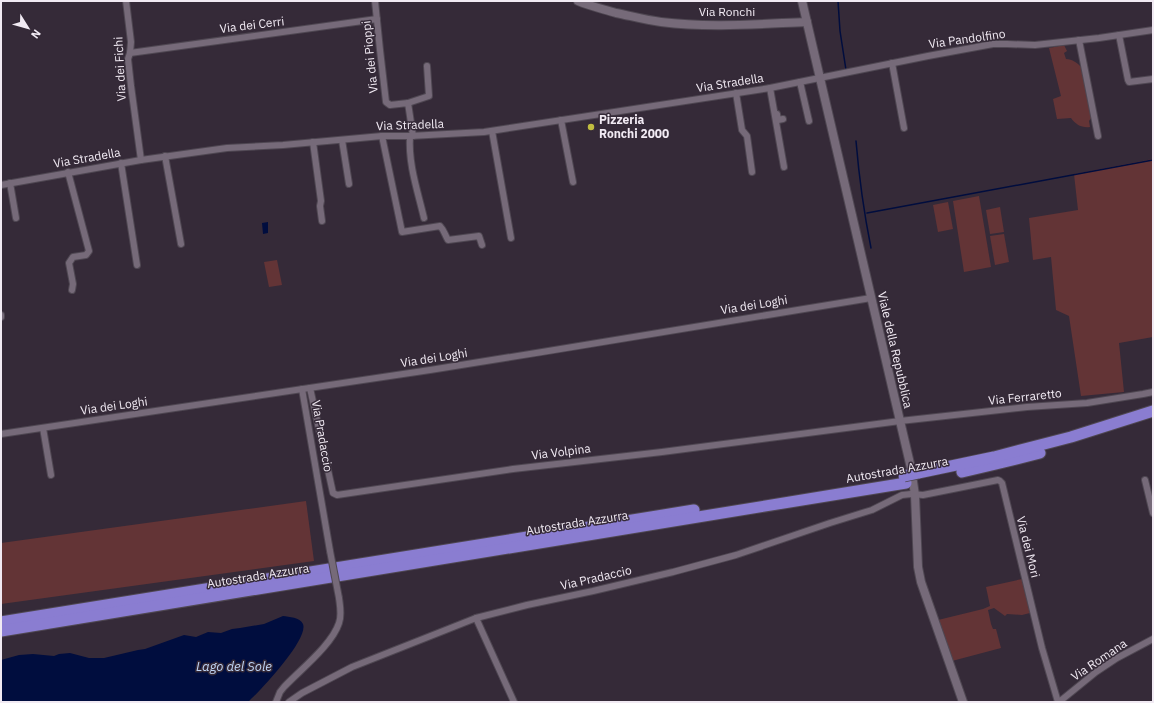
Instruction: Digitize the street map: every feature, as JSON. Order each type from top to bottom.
[{"type":"highway","name":"Autostrada Azzurra","points":[[918,477],[1071,437],[1153,411]]},
{"type":"highway","name":"Autostrada Azzurra","points":[[1,622],[996,464],[1066,446],[1153,419]]},
{"type":"highway","name":"Autostrada Azzurra","points":[[1,631],[905,479]]},
{"type":"main road","name":"Via Ronchi","points":[[578,1],[590,6],[628,16],[661,22],[748,25],[807,22]]},
{"type":"main road","name":"Viale della Repubblica","points":[[802,1],[910,468],[915,495],[918,567],[921,582],[963,702]]},
{"type":"street","name":"Via dei Fichi","points":[[126,1],[130,42],[130,53],[128,59],[141,160]]},
{"type":"street","name":"Via dei Pioppi","points":[[375,1],[386,102],[390,105],[408,102]]},
{"type":"street","name":"Via dei Cerri","points":[[130,53],[377,19]]},
{"type":"street","name":"Via Pandolfino","points":[[820,78],[993,44],[1035,45],[1153,30]]},
{"type":"street","points":[[1119,35],[1128,80],[1130,82],[1153,79]]},
{"type":"street","points":[[1079,40],[1098,136]]},
{"type":"street","points":[[892,63],[904,128]]},
{"type":"street","points":[[424,218],[412,167],[408,102],[429,96],[427,66]]},
{"type":"street","name":"Via Stradella","points":[[1,185],[121,163],[227,148],[382,136],[411,136],[492,131],[736,93],[820,78]]},
{"type":"street","points":[[800,82],[809,121]]},
{"type":"street","points":[[771,87],[778,120],[783,119]]},
{"type":"street","points":[[771,87],[784,167]]},
{"type":"street","points":[[736,93],[742,130],[747,136],[752,172]]},
{"type":"street","points":[[561,120],[573,182]]},
{"type":"street","points":[[492,131],[511,238]]},
{"type":"street","points":[[382,136],[402,232],[440,226],[448,240],[479,236],[482,245]]},
{"type":"street","points":[[342,140],[349,184]]},
{"type":"street","points":[[313,142],[322,221]]},
{"type":"street","points":[[165,156],[181,244]]},
{"type":"street","points":[[121,163],[138,265]]},
{"type":"street","points":[[68,172],[89,251],[86,255],[73,257],[69,263],[73,284],[72,290]]},
{"type":"street","points":[[10,183],[16,218]]},
{"type":"street","name":"Via dei Loghi","points":[[1,434],[432,370],[734,319],[870,298]]},
{"type":"street","name":"Via Volpina","points":[[310,388],[333,493],[337,495],[513,469],[900,422]]},
{"type":"street","name":"Via Pradaccio","points":[[276,702],[284,687],[322,650],[335,633],[340,622],[341,609],[302,389]]},
{"type":"street","name":"Via Ferraretto","points":[[900,422],[1026,407],[1087,403],[1153,392]]},
{"type":"street","points":[[43,428],[50,475]]},
{"type":"street","name":"Via dei Mori","points":[[915,495],[998,480],[1002,483],[1042,648],[1055,694],[1059,702]]},
{"type":"street","points":[[1145,480],[1153,513]]},
{"type":"street","name":"Via Pradaccio","points":[[293,701],[302,693],[352,667],[476,618],[666,574],[736,555],[872,510],[902,496],[911,494],[915,495]]},
{"type":"street","points":[[476,618],[514,702]]},
{"type":"street","name":"Via Romana","points":[[1059,702],[1096,672],[1117,658],[1153,639]]},
{"type":"shaded area","points":[[1064,45],[1067,51],[1064,53],[1066,59],[1079,64],[1082,68],[1093,115],[1089,121],[1090,127],[1079,126],[1071,118],[1057,119],[1053,99],[1061,96],[1049,48]]},
{"type":"shaded area","points":[[1153,159],[1153,337],[1119,343],[1124,392],[1081,396],[1069,316],[1056,310],[1051,257],[1033,260],[1029,218],[1078,210],[1074,174]]},
{"type":"shaded area","points":[[979,196],[991,267],[964,272],[953,201]]},
{"type":"shaded area","points":[[948,202],[953,229],[938,232],[933,205]]},
{"type":"shaded area","points":[[1000,207],[1004,232],[990,234],[986,210]]},
{"type":"shaded area","points":[[1004,234],[1009,262],[995,265],[990,236]]},
{"type":"shaded area","points":[[277,260],[282,285],[269,287],[264,262]]},
{"type":"shaded area","points":[[306,501],[314,561],[1,604],[1,543]]},
{"type":"shaded area","points":[[1022,579],[1030,613],[1022,615],[1007,614],[1005,616],[994,608],[988,610],[991,624],[993,629],[996,629],[1001,648],[952,661],[938,620],[990,606],[986,587]]},
{"type":"water","points":[[268,222],[268,233],[263,234],[262,223]]},
{"type":"water","name":"Lago del Sole","points":[[283,616],[294,618],[302,622],[303,631],[299,641],[282,664],[248,702],[1,702],[1,660],[19,655],[33,654],[54,656],[70,653],[89,658],[104,658],[145,649],[184,635],[196,637],[208,632],[221,633],[232,629],[264,624]]},
{"type":"waterway","points":[[838,1],[840,31],[846,70]]},
{"type":"waterway","points":[[856,141],[862,195],[871,248]]},
{"type":"waterway","points":[[867,213],[1153,160]]},
{"type":"place","name":"Pizzeria Ronchi 2000","points":[[591,127]]}]
